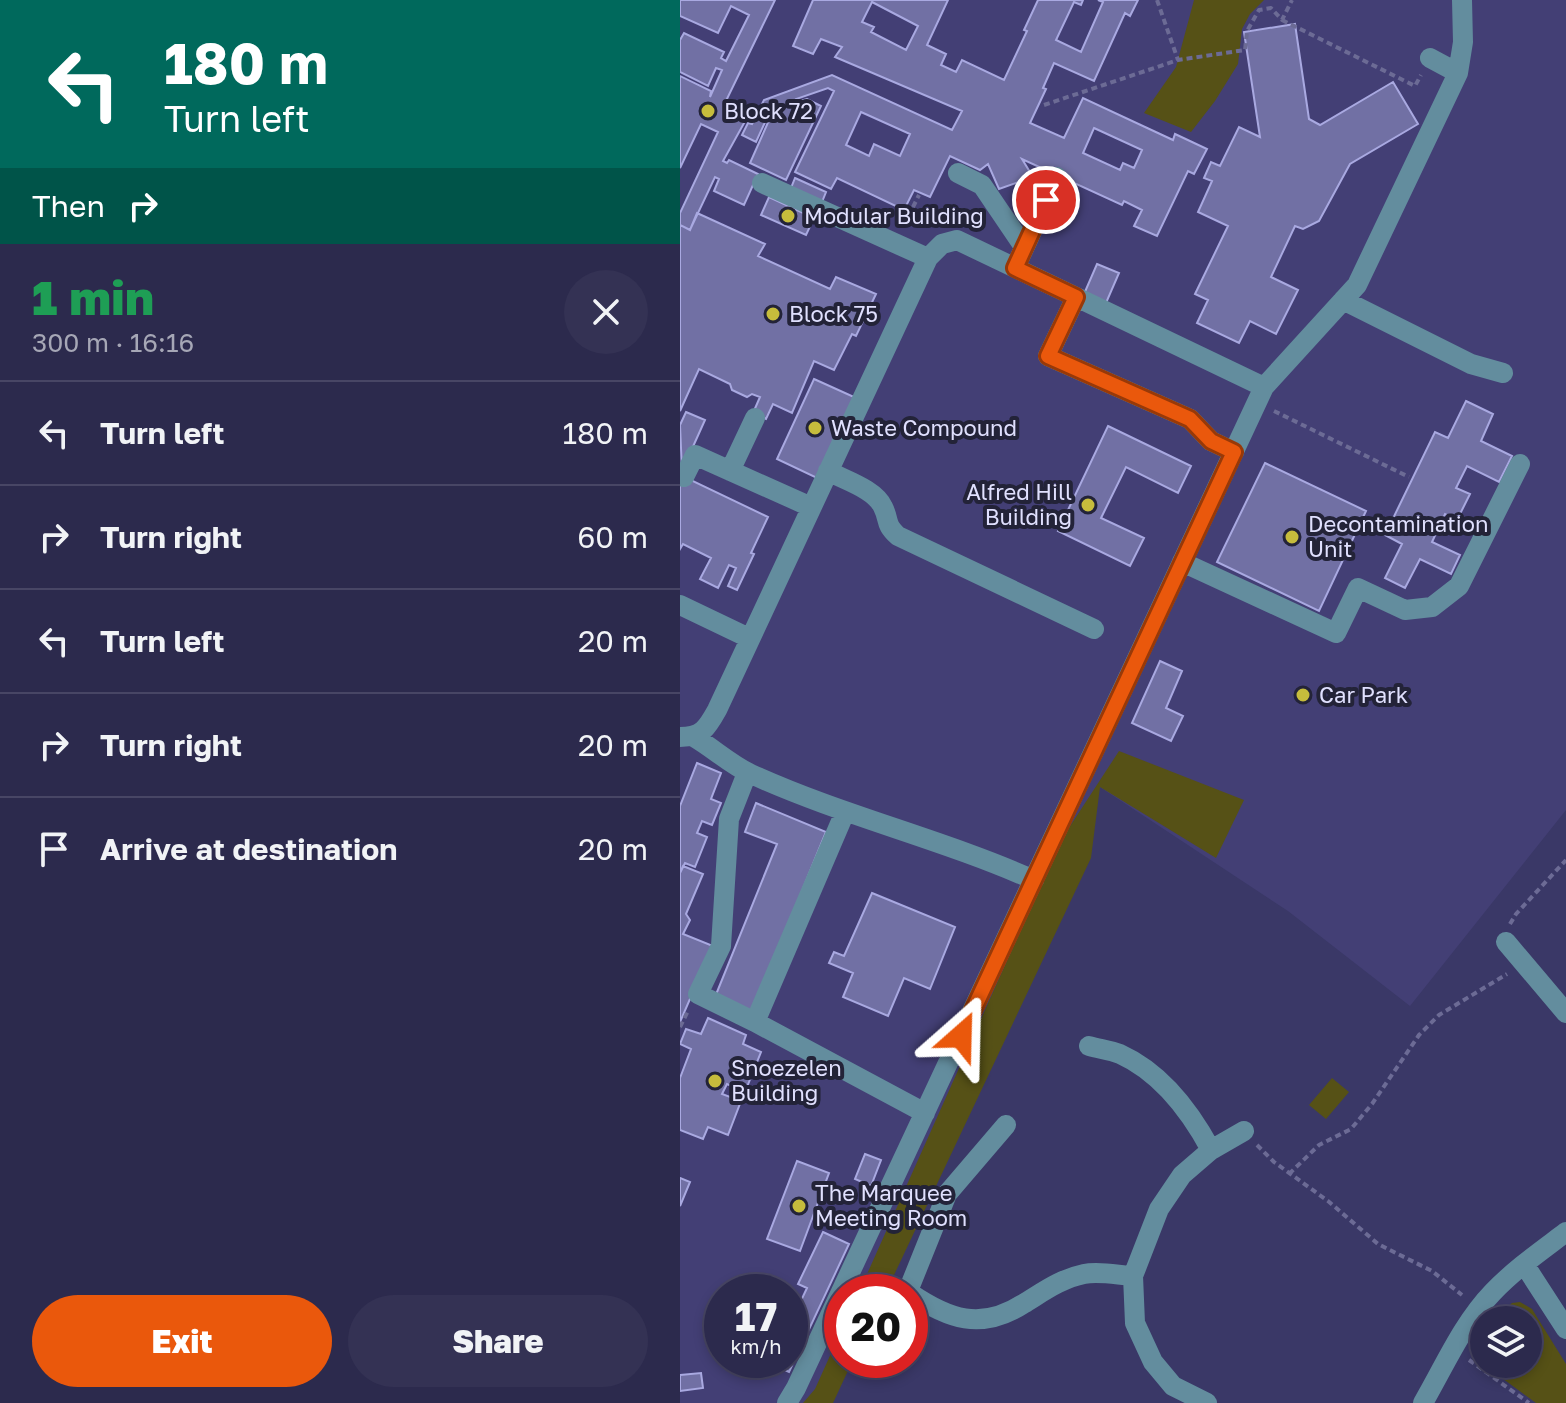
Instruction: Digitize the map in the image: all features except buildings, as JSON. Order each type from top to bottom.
[{"type":"street","points":[[787,1403],[1260,395],[1357,285],[1458,73],[1463,42],[1462,0]]},
{"type":"street","points":[[1430,58],[1458,73]]},
{"type":"street","points":[[958,173],[982,185],[1024,247]]},
{"type":"street","points":[[1015,268],[1057,177]]},
{"type":"street","points":[[762,183],[928,258]]},
{"type":"street","points":[[687,737],[708,726],[717,710],[928,258],[942,244],[957,240],[1076,297],[1260,395]]},
{"type":"street","points":[[1076,297],[1048,356],[1190,419],[1211,441],[1234,452]]},
{"type":"street","points":[[1343,300],[1471,364],[1503,373]]},
{"type":"street","points":[[730,471],[755,418]]},
{"type":"street","points":[[680,475],[684,477],[695,455],[811,507]]},
{"type":"street","points":[[1182,562],[1336,633],[1358,588],[1405,610],[1432,607],[1459,586],[1520,464]]},
{"type":"street","points":[[828,471],[872,494],[883,507],[888,527],[898,536],[1094,629]]},
{"type":"street","points":[[680,605],[749,638]]},
{"type":"street","points":[[687,737],[747,773],[1034,880]]},
{"type":"street","points":[[747,773],[729,819],[721,946],[698,994],[925,1113]]},
{"type":"street","points":[[755,1022],[845,812]]},
{"type":"street","points":[[1506,942],[1566,1013]]},
{"type":"street","points":[[1089,1046],[1120,1054],[1170,1090],[1191,1114],[1211,1150]]},
{"type":"street","points":[[916,1274],[947,1194],[1006,1125]]},
{"type":"street","points":[[1207,1403],[1173,1386],[1153,1362],[1135,1323],[1133,1276],[1159,1209],[1182,1175],[1211,1150],[1244,1131]]},
{"type":"street","points":[[1481,1306],[1492,1292],[1524,1264],[1566,1232]]},
{"type":"street","points":[[1524,1264],[1566,1329]]},
{"type":"street","points":[[928,1304],[954,1317],[976,1320],[999,1315],[1046,1288],[1087,1273],[1133,1276]]},
{"type":"street","points":[[1423,1403],[1470,1320]]},
{"type":"street","points":[[1160,1403],[1173,1386]]},
{"type":"path","points":[[1157,0],[1178,60]]},
{"type":"path","points":[[1282,20],[1292,0]]},
{"type":"path","points":[[1044,105],[1178,60],[1245,50],[1247,31],[1259,10],[1275,9],[1282,20],[1415,86],[1430,58]]},
{"type":"path","points":[[895,243],[919,195]]},
{"type":"path","points":[[1260,395],[1409,477]]},
{"type":"path","points":[[1506,942],[1507,929],[1516,914],[1566,860]]},
{"type":"path","points":[[1289,1174],[1319,1145],[1351,1129],[1419,1035],[1439,1015],[1475,991],[1524,965]]},
{"type":"path","points":[[1244,1131],[1289,1174],[1328,1201],[1378,1244],[1432,1271],[1475,1306]]},
{"type":"path","points":[[1454,1349],[1529,1403]]},
{"type":"shaded area","points":[[680,0],[1566,0],[1566,810],[1410,1006],[1288,911],[1100,787],[879,1274],[824,1274],[824,1378],[832,1378],[820,1403],[680,1403]]},
{"type":"shaded area","points":[[1194,0],[1264,0],[1250,14],[1242,29],[1238,64],[1191,132],[1144,113],[1176,67]]},
{"type":"shaded area","points":[[1119,751],[1244,800],[1216,858],[1100,787],[1091,858],[895,1274],[867,1274],[1061,840]]},
{"type":"shaded area","points":[[1332,1078],[1349,1092],[1326,1119],[1309,1105]]},
{"type":"shaded area","points":[[1520,1302],[1527,1306],[1508,1306]]},
{"type":"shaded area","points":[[1542,1325],[1566,1364],[1566,1403],[1536,1403],[1502,1378],[1542,1378]]},
{"type":"shaded area","points":[[824,1369],[824,1378],[845,1378],[833,1403],[803,1403],[815,1389]]},
{"type":"place","name":"Block 72","points":[[708,111]]},
{"type":"place","name":"Modular Building","points":[[788,216]]},
{"type":"place","name":"Block 75","points":[[773,314]]},
{"type":"place","name":"Waste Compound","points":[[815,428]]},
{"type":"place","name":"Alfred Hill Building","points":[[1088,505]]},
{"type":"place","name":"Decontamination Unit","points":[[1292,537]]},
{"type":"place","name":"Car Park","points":[[1303,695]]},
{"type":"place","name":"Snoezelen Building","points":[[715,1081]]},
{"type":"place","name":"The Marquee Meeting Room","points":[[799,1206]]},
{"type":"route","points":[[961,1036],[1234,452],[1211,441],[1190,419],[1048,356],[1076,297],[1015,268],[1046,200]]}]
